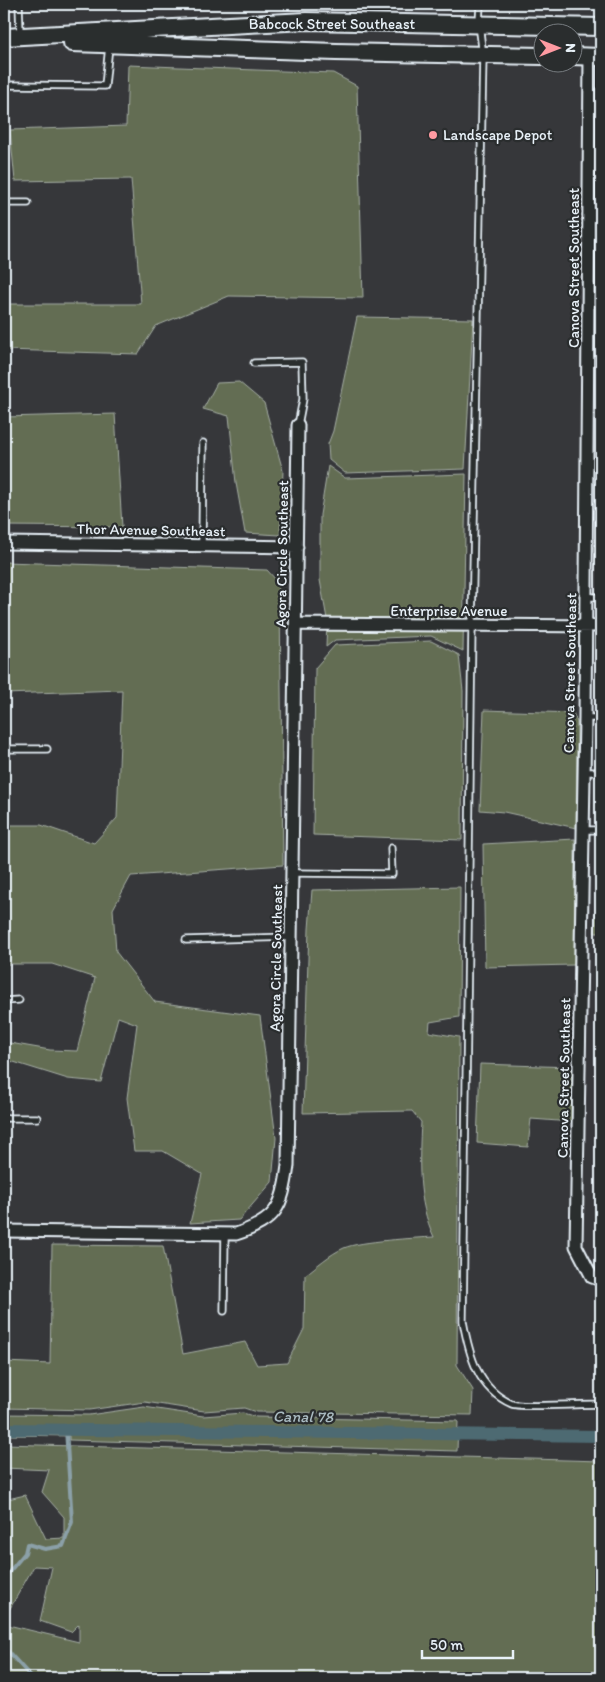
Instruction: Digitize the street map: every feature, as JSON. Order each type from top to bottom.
[{"type":"main road","name":"Babcock Street Southeast","points":[[9,38],[306,21],[601,27]]},
{"type":"main road","name":"Babcock Street Southeast","points":[[9,38],[109,44],[532,56]]},
{"type":"main road","points":[[582,56],[596,57]]},
{"type":"street","name":"Canova Street Southeast","points":[[596,57],[576,1246],[592,1277],[601,1280]]},
{"type":"street","name":"Agora Circle Southeast","points":[[4,1231],[236,1234],[259,1226],[275,1212],[284,1192],[288,1166],[298,425]]},
{"type":"street","name":"Thor Avenue Southeast","points":[[4,543],[297,547]]},
{"type":"street","name":"Enterprise Avenue","points":[[296,624],[601,626]]},
{"type":"lane","points":[[9,38],[19,4]]},
{"type":"lane","points":[[480,4],[479,24],[483,56],[472,626],[463,1321],[468,1352],[485,1385],[513,1404],[601,1404]]},
{"type":"lane","points":[[4,85],[105,86],[109,44]]},
{"type":"lane","points":[[4,203],[28,203]]},
{"type":"lane","points":[[254,363],[302,362],[303,399],[298,425]]},
{"type":"lane","points":[[202,546],[204,443]]},
{"type":"lane","points":[[586,597],[601,597]]},
{"type":"lane","points":[[585,718],[601,718]]},
{"type":"lane","points":[[4,749],[47,749]]},
{"type":"lane","points":[[584,772],[601,772]]},
{"type":"lane","points":[[583,830],[601,830]]},
{"type":"lane","points":[[292,873],[392,874],[392,848]]},
{"type":"lane","points":[[186,940],[291,937]]},
{"type":"lane","points":[[4,1000],[18,1000]]},
{"type":"lane","points":[[4,1118],[37,1118]]},
{"type":"lane","points":[[224,1234],[224,1310]]},
{"type":"green space","points":[[128,65],[333,73],[357,86],[363,298],[229,296],[156,326],[138,354],[4,350],[4,304],[141,304],[131,179],[15,181],[10,130],[126,126]]},
{"type":"green space","points":[[357,317],[473,319],[465,469],[345,473],[329,460],[328,444],[333,431]]},
{"type":"green space","points":[[239,382],[264,403],[283,471],[280,535],[245,533],[236,483],[229,416],[203,409],[217,383]]},
{"type":"green space","points":[[115,414],[122,527],[4,526],[4,417]]},
{"type":"green space","points":[[328,466],[345,478],[466,474],[463,651],[431,636],[335,640],[326,647],[327,619],[320,580],[320,515]]},
{"type":"green space","points":[[4,562],[267,570],[278,582],[280,600],[283,865],[131,876],[113,909],[116,952],[155,1002],[260,1016],[276,1138],[272,1182],[239,1220],[190,1223],[202,1174],[163,1151],[134,1151],[127,1098],[137,1024],[118,1017],[101,1082],[68,1079],[4,1059],[4,1042],[50,1050],[77,1051],[95,978],[52,964],[8,964],[4,968],[4,825],[41,825],[94,843],[117,818],[122,690],[4,694]]},
{"type":"green space","points":[[431,641],[459,655],[463,691],[462,840],[313,835],[315,668],[335,645]]},
{"type":"green space","points":[[484,710],[573,713],[577,722],[576,828],[504,812],[480,810]]},
{"type":"green space","points":[[575,839],[574,965],[485,967],[483,844]]},
{"type":"green space","points":[[597,874],[601,874],[601,933],[595,933]]},
{"type":"green space","points":[[460,887],[459,1017],[430,1022],[429,1032],[459,1037],[457,1365],[473,1390],[472,1415],[256,1412],[244,1408],[204,1411],[145,1402],[89,1410],[4,1408],[4,1362],[50,1364],[52,1245],[163,1246],[183,1354],[245,1342],[257,1365],[287,1363],[304,1329],[305,1275],[329,1257],[344,1248],[362,1243],[434,1237],[428,1223],[420,1181],[421,1122],[412,1111],[303,1113],[309,929],[312,890]]},
{"type":"green space","points":[[480,1064],[572,1067],[572,1122],[531,1119],[528,1147],[477,1143]]},
{"type":"green space","points":[[144,1407],[203,1416],[243,1413],[256,1417],[458,1421],[457,1451],[69,1440],[69,1436],[4,1435],[4,1414],[89,1415]]},
{"type":"green space","points":[[4,1444],[601,1461],[601,1678],[4,1678],[4,1624],[79,1642],[79,1624],[71,1632],[40,1621],[52,1567],[34,1566],[4,1619],[4,1540],[9,1539],[4,1525],[4,1500],[25,1495],[46,1539],[64,1538],[64,1517],[42,1492],[49,1470],[4,1468]]},
{"type":"waterway","name":"Canal 78","points":[[4,1429],[601,1436]]},
{"type":"waterway","points":[[4,1578],[25,1553],[27,1544],[45,1549],[63,1546],[72,1522],[66,1429]]},
{"type":"waterway","points":[[4,1647],[32,1678]]},
{"type":"place","name":"Landscape Depot","points":[[433,135]]}]
